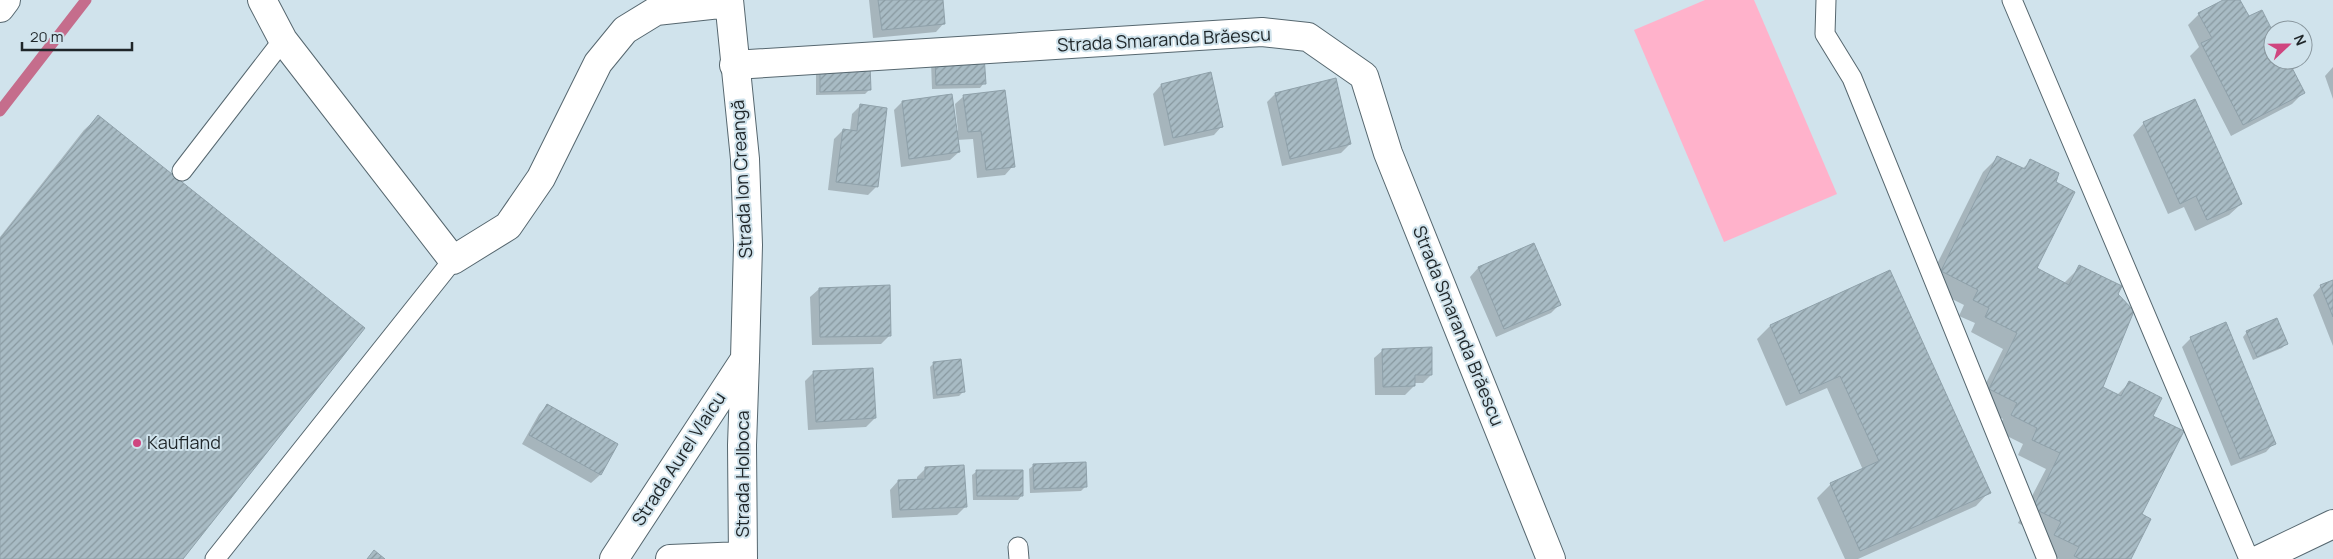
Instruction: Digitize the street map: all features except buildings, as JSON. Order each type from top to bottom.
[{"type":"street","points":[[0,8],[6,0]]},
{"type":"street","points":[[262,0],[283,40],[453,260],[508,226],[541,178],[598,62],[625,30],[656,11],[729,1]]},
{"type":"street","name":"Strada Ion Creangă","points":[[729,1],[734,66],[745,159],[748,245],[745,359]]},
{"type":"street","name":"Strada Smaranda Brăescu","points":[[734,66],[1262,32],[1308,37],[1364,76],[1388,153],[1551,559]]},
{"type":"street","name":"Strada Holboca","points":[[742,557],[745,359]]},
{"type":"street","name":"Strada Aurel Vlaicu","points":[[614,559],[745,359]]},
{"type":"street","points":[[2260,559],[2333,524]]},
{"type":"street","points":[[670,559],[742,557]]},
{"type":"lane","points":[[1826,0],[1824,34],[1852,78],[2046,559]]},
{"type":"lane","points":[[2012,0],[2248,559]]},
{"type":"lane","points":[[182,171],[283,40]]},
{"type":"lane","points":[[215,559],[453,260]]},
{"type":"shaded area","points":[[1705,0],[1754,0],[1837,194],[1724,242],[1634,30]]},
{"type":"waterway","points":[[0,111],[86,0]]},
{"type":"place","name":"Kaufland","points":[[137,443]]}]
